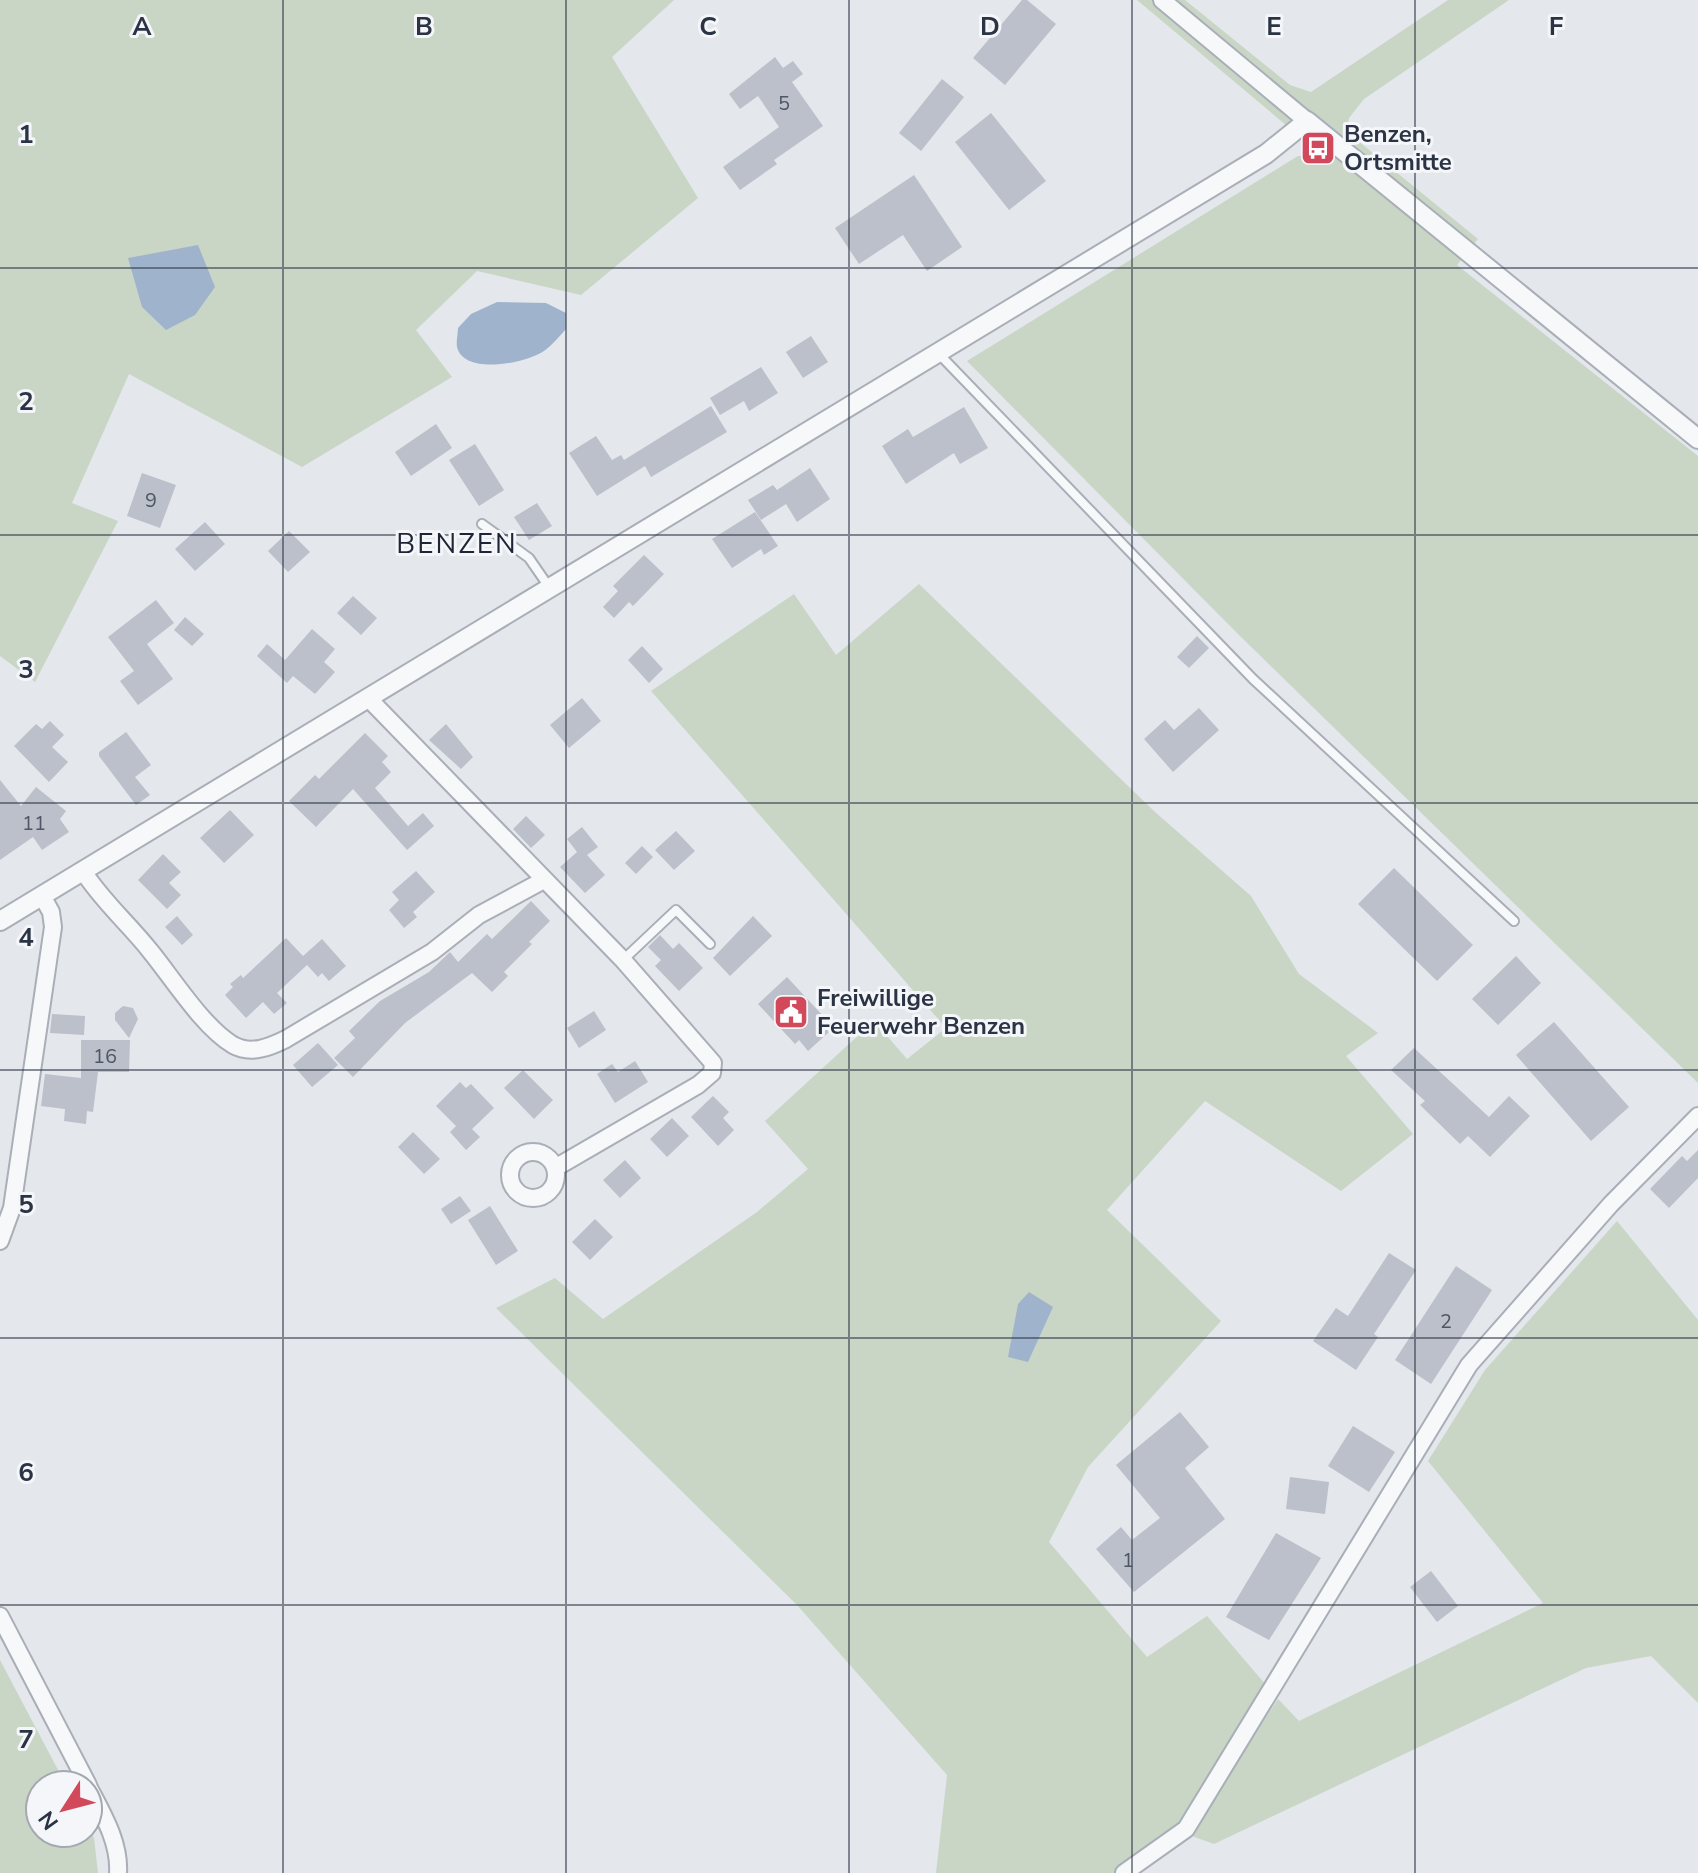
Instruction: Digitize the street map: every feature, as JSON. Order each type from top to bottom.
[{"type":"street","points":[[1162,0],[1698,439]]},
{"type":"street","points":[[0,921],[1266,154],[1307,121]]},
{"type":"street","points":[[369,699],[623,960],[710,1058],[714,1068],[698,1085],[555,1168]]},
{"type":"street","points":[[83,871],[98,894],[150,949],[174,985],[234,1045],[250,1050],[268,1048],[286,1039],[432,952],[479,915],[544,880]]},
{"type":"street","points":[[0,1241],[12,1208],[53,927],[51,912],[42,896]]},
{"type":"street","points":[[1124,1873],[1186,1829],[1469,1365],[1611,1204],[1698,1116]]},
{"type":"street","points":[[0,1616],[80,1769]]},
{"type":"street","points":[[104,1816],[119,1859],[118,1873]]},
{"type":"lane","points":[[939,354],[1253,679],[1514,921]]},
{"type":"lane","points":[[482,524],[529,558],[550,587]]},
{"type":"lane","points":[[623,960],[676,910],[710,944]]},
{"type":"green space","points":[[0,0],[674,0],[612,57],[698,198],[581,295],[477,271],[416,330],[452,377],[302,467],[129,374],[72,503],[118,521],[35,682],[0,656]]},
{"type":"green space","points":[[1137,0],[1185,0],[1290,85],[1311,92],[1448,0],[1509,0],[1364,99],[1349,118],[1346,131],[1478,239],[1457,265],[1698,456],[1698,1083],[1238,634],[967,361],[1298,156],[1324,157]]},
{"type":"green space","points":[[919,584],[1155,812],[1251,896],[1299,974],[1378,1033],[1346,1056],[1413,1134],[1341,1191],[1205,1101],[1107,1210],[1221,1321],[1088,1467],[1049,1542],[1147,1657],[1207,1616],[1266,1685],[1185,1822],[1113,1873],[936,1873],[947,1775],[797,1605],[496,1308],[555,1278],[603,1319],[757,1212],[808,1169],[765,1121],[874,1021],[907,1059],[946,1028],[651,691],[794,594],[836,655]]},
{"type":"green space","points":[[1617,1221],[1698,1320],[1698,1703],[1651,1656],[1586,1668],[1214,1844],[1189,1835],[1278,1699],[1299,1721],[1543,1603],[1428,1461],[1485,1370]]},
{"type":"green space","points":[[0,1660],[58,1769],[24,1769],[24,1849],[95,1849],[98,1873],[0,1873]]},
{"type":"water","points":[[198,245],[215,287],[195,315],[166,330],[142,307],[128,258]]},
{"type":"water","points":[[497,302],[546,303],[566,313],[566,329],[544,351],[524,360],[497,364],[471,362],[462,356],[457,347],[458,328],[471,314]]},
{"type":"water","points":[[1029,1292],[1053,1307],[1028,1362],[1008,1357],[1018,1304]]},
{"type":"building","points":[[1022,0],[1027,0],[1056,24],[1005,85],[973,58]]},
{"type":"building","points":[[775,57],[783,68],[793,61],[803,74],[792,82],[823,126],[774,160],[777,164],[740,190],[723,167],[779,127],[758,96],[740,109],[729,94]]},
{"type":"building","points":[[942,79],[964,97],[921,151],[899,133]]},
{"type":"building","points":[[991,113],[1046,181],[1009,210],[955,142]]},
{"type":"building","points":[[914,175],[962,247],[927,271],[903,235],[859,264],[835,228]]},
{"type":"building","points":[[811,336],[828,362],[803,378],[786,352]]},
{"type":"building","points":[[761,367],[778,393],[749,411],[744,401],[720,415],[710,398]]},
{"type":"building","points":[[711,406],[727,432],[651,477],[645,466],[597,496],[569,453],[596,436],[612,460],[621,455],[624,460]]},
{"type":"building","points":[[964,407],[988,448],[960,464],[954,453],[906,484],[882,446],[908,429],[913,437]]},
{"type":"building","points":[[436,424],[452,448],[411,476],[395,452]]},
{"type":"building","points":[[475,444],[504,490],[479,506],[449,460]]},
{"type":"building","points":[[810,468],[830,499],[797,522],[786,504],[761,520],[748,500],[773,485],[777,490]]},
{"type":"building","points":[[142,473],[176,485],[160,528],[127,516]]},
{"type":"building","points":[[537,503],[552,526],[529,540],[514,517]]},
{"type":"building","points":[[755,512],[778,546],[764,555],[761,549],[732,568],[712,539]]},
{"type":"building","points":[[205,522],[225,544],[195,571],[175,549]]},
{"type":"building","points":[[289,531],[310,552],[288,572],[268,551]]},
{"type":"building","points":[[644,555],[664,574],[633,606],[629,602],[614,618],[603,607],[618,591],[613,586]]},
{"type":"building","points":[[353,596],[377,618],[361,635],[337,613]]},
{"type":"building","points":[[156,600],[174,623],[147,644],[173,679],[138,705],[120,681],[134,671],[108,637]]},
{"type":"building","points":[[185,617],[204,634],[192,646],[174,630]]},
{"type":"building","points":[[312,629],[335,649],[324,662],[335,672],[315,694],[293,676],[287,683],[257,656],[267,644],[285,660]]},
{"type":"building","points":[[1197,636],[1209,648],[1189,668],[1177,657]]},
{"type":"building","points":[[642,646],[663,669],[649,683],[628,660]]},
{"type":"building","points":[[582,698],[601,721],[569,748],[550,725]]},
{"type":"building","points":[[1199,708],[1219,730],[1173,772],[1144,739],[1165,720],[1174,730]]},
{"type":"building","points":[[50,721],[64,735],[52,747],[68,762],[49,782],[14,746],[36,724],[42,729]]},
{"type":"building","points":[[446,724],[473,757],[461,769],[429,740]]},
{"type":"building","points":[[126,732],[151,765],[135,777],[150,795],[136,805],[99,756],[99,752]]},
{"type":"building","points":[[365,733],[388,756],[382,762],[391,772],[375,788],[408,826],[423,813],[434,826],[407,850],[353,789],[316,827],[289,801],[315,775],[319,779]]},
{"type":"building","points":[[0,780],[21,806],[36,787],[66,811],[60,819],[69,832],[42,850],[33,837],[0,860]]},
{"type":"building","points":[[230,810],[254,835],[224,863],[200,838]]},
{"type":"building","points":[[526,816],[545,835],[531,848],[513,829]]},
{"type":"building","points":[[582,827],[598,847],[587,855],[605,875],[585,893],[560,867],[577,852],[567,839]]},
{"type":"building","points":[[676,831],[695,851],[674,870],[655,850]]},
{"type":"building","points":[[642,846],[653,857],[636,874],[625,863]]},
{"type":"building","points":[[163,854],[181,872],[169,883],[181,895],[167,909],[138,880]]},
{"type":"building","points":[[1394,868],[1473,945],[1437,981],[1358,904]]},
{"type":"building","points":[[416,871],[435,892],[413,912],[417,917],[404,928],[389,910],[399,900],[392,892]]},
{"type":"building","points":[[531,901],[550,921],[504,972],[508,976],[492,992],[472,973],[405,1023],[353,1077],[334,1058],[355,1038],[349,1031],[380,1001],[429,972],[450,952],[458,962],[487,934],[492,939]]},
{"type":"building","points":[[177,916],[193,935],[182,945],[165,927]]},
{"type":"building","points":[[753,916],[772,936],[730,976],[713,958]]},
{"type":"building","points":[[660,935],[673,949],[679,943],[703,968],[679,991],[655,966],[661,960],[648,947]]},
{"type":"building","points":[[286,938],[303,956],[322,939],[346,966],[329,981],[322,973],[318,977],[307,965],[277,993],[287,1003],[274,1014],[263,1002],[246,1018],[225,995],[233,987],[230,984],[241,975],[243,978]]},
{"type":"building","points":[[1516,956],[1541,983],[1498,1025],[1472,999]]},
{"type":"building","points":[[787,977],[824,1017],[820,1021],[829,1032],[808,1051],[799,1040],[795,1044],[758,1004]]},
{"type":"building","points":[[123,1006],[133,1008],[138,1019],[129,1038],[115,1020],[115,1013]]},
{"type":"building","points":[[594,1011],[606,1030],[579,1048],[567,1028]]},
{"type":"building","points":[[52,1014],[85,1016],[84,1035],[50,1033]]},
{"type":"building","points":[[1554,1022],[1629,1107],[1591,1141],[1516,1055]]},
{"type":"building","points":[[81,1040],[130,1040],[129,1072],[98,1072],[93,1112],[87,1111],[86,1124],[64,1121],[65,1109],[41,1106],[45,1074],[81,1078]]},
{"type":"building","points":[[318,1043],[338,1065],[312,1087],[293,1065]]},
{"type":"building","points":[[1414,1048],[1489,1117],[1509,1096],[1530,1116],[1490,1157],[1468,1136],[1460,1144],[1420,1105],[1425,1101],[1391,1070]]},
{"type":"building","points":[[635,1061],[648,1082],[615,1103],[597,1074],[612,1064],[618,1072]]},
{"type":"building","points":[[523,1070],[553,1100],[534,1119],[504,1088]]},
{"type":"building","points":[[460,1082],[466,1088],[471,1084],[494,1108],[472,1129],[480,1137],[466,1150],[450,1132],[456,1126],[436,1106]]},
{"type":"building","points":[[713,1096],[729,1112],[723,1118],[734,1130],[718,1146],[691,1117]]},
{"type":"building","points":[[672,1118],[689,1136],[667,1157],[650,1139]]},
{"type":"building","points":[[413,1132],[440,1159],[424,1174],[398,1147]]},
{"type":"building","points":[[1698,1150],[1698,1178],[1669,1208],[1650,1189],[1682,1156],[1687,1161]]},
{"type":"building","points":[[625,1160],[641,1178],[620,1198],[603,1180]]},
{"type":"building","points":[[460,1196],[471,1211],[451,1224],[441,1209]]},
{"type":"building","points":[[490,1206],[518,1251],[496,1265],[468,1220]]},
{"type":"building","points":[[595,1219],[613,1237],[590,1260],[572,1242]]},
{"type":"building","points":[[1389,1253],[1416,1270],[1374,1334],[1378,1337],[1356,1370],[1313,1341],[1336,1308],[1348,1316]]},
{"type":"building","points":[[1456,1266],[1492,1290],[1431,1384],[1395,1360]]},
{"type":"building","points":[[1180,1412],[1209,1447],[1185,1468],[1225,1519],[1134,1592],[1096,1549],[1121,1527],[1132,1540],[1160,1518],[1116,1465]]},
{"type":"building","points":[[1353,1426],[1395,1452],[1369,1492],[1328,1466]]},
{"type":"building","points":[[1290,1477],[1329,1482],[1325,1514],[1286,1509]]},
{"type":"building","points":[[1276,1533],[1321,1558],[1269,1640],[1226,1617]]},
{"type":"building","points":[[1431,1571],[1458,1606],[1437,1622],[1410,1587]]},
{"type":"place","name":"Benzen, Ortsmitte","points":[[1318,148]]},
{"type":"place","name":"Freiwillige Feuerwehr Benzen","points":[[791,1012]]},
{"type":"district","name":"BENZEN","points":[[457,544]]}]
